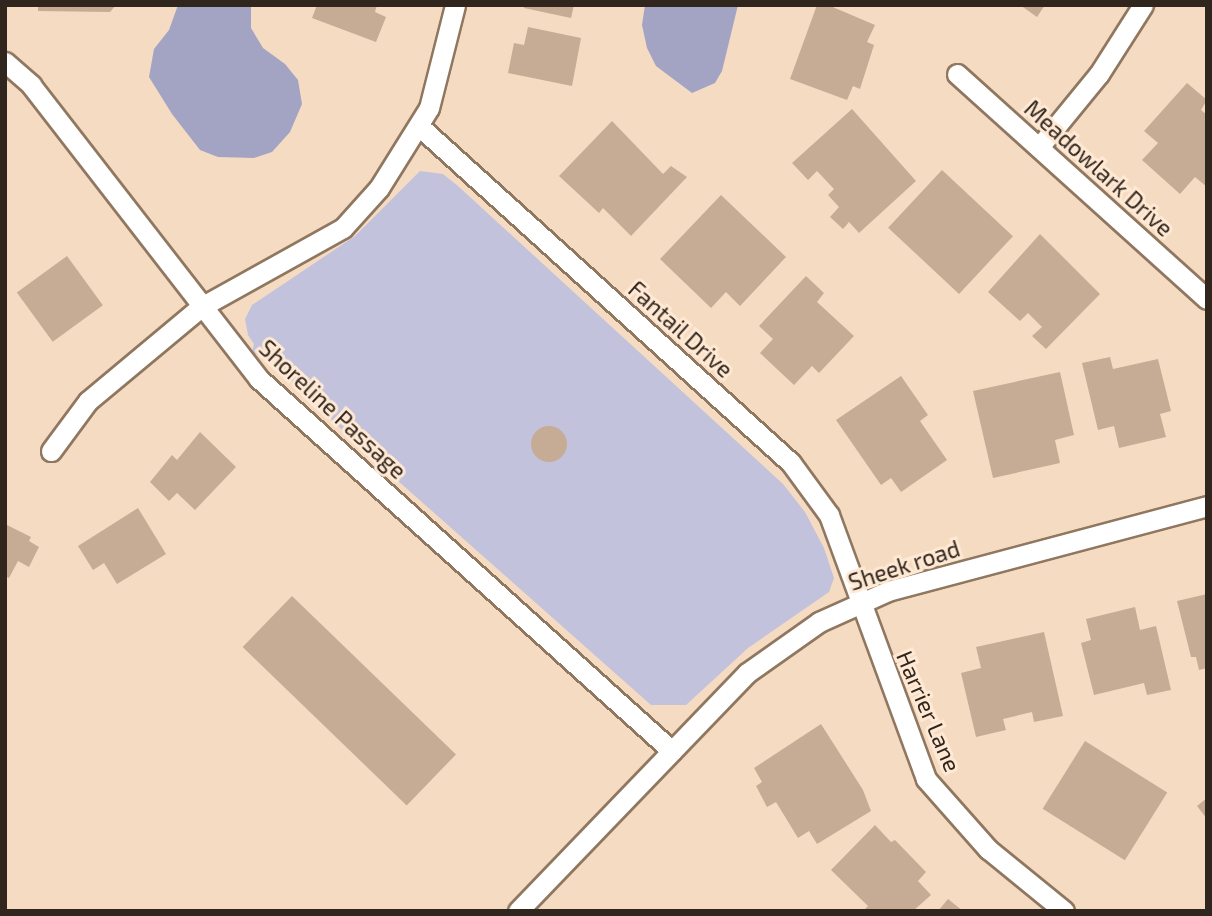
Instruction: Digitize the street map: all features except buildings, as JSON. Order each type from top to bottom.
[{"type":"street","points":[[51,451],[88,401],[201,307],[343,228],[379,188],[429,108],[455,5]]},
{"type":"street","points":[[1040,146],[1099,74],[1143,5]]},
{"type":"street","name":"Shoreline Passage","points":[[5,62],[31,85],[258,378],[672,751]]},
{"type":"street","name":"Meadowlark Drive","points":[[957,74],[1207,299]]},
{"type":"street","name":"Fantail Drive","points":[[419,126],[791,463],[829,515],[862,603]]},
{"type":"street","name":"Sheek road","points":[[518,911],[747,673],[819,622],[900,588],[1207,506]]},
{"type":"street","name":"Harrier Lane","points":[[862,603],[890,688],[926,779],[988,849],[1064,911]]},
{"type":"shaded area","points":[[178,5],[251,5],[251,28],[263,48],[285,64],[298,80],[302,104],[290,132],[272,152],[254,158],[218,157],[200,150],[172,114],[149,77],[154,49],[169,30]]},
{"type":"shaded area","points":[[645,5],[738,5],[722,71],[715,83],[692,93],[656,66],[647,48],[642,25]]},
{"type":"shaded area","points":[[420,171],[443,174],[458,186],[783,484],[805,512],[824,548],[834,578],[829,592],[748,648],[686,705],[651,705],[362,449],[271,361],[252,352],[254,344],[248,335],[245,319],[252,305],[355,236]]}]
